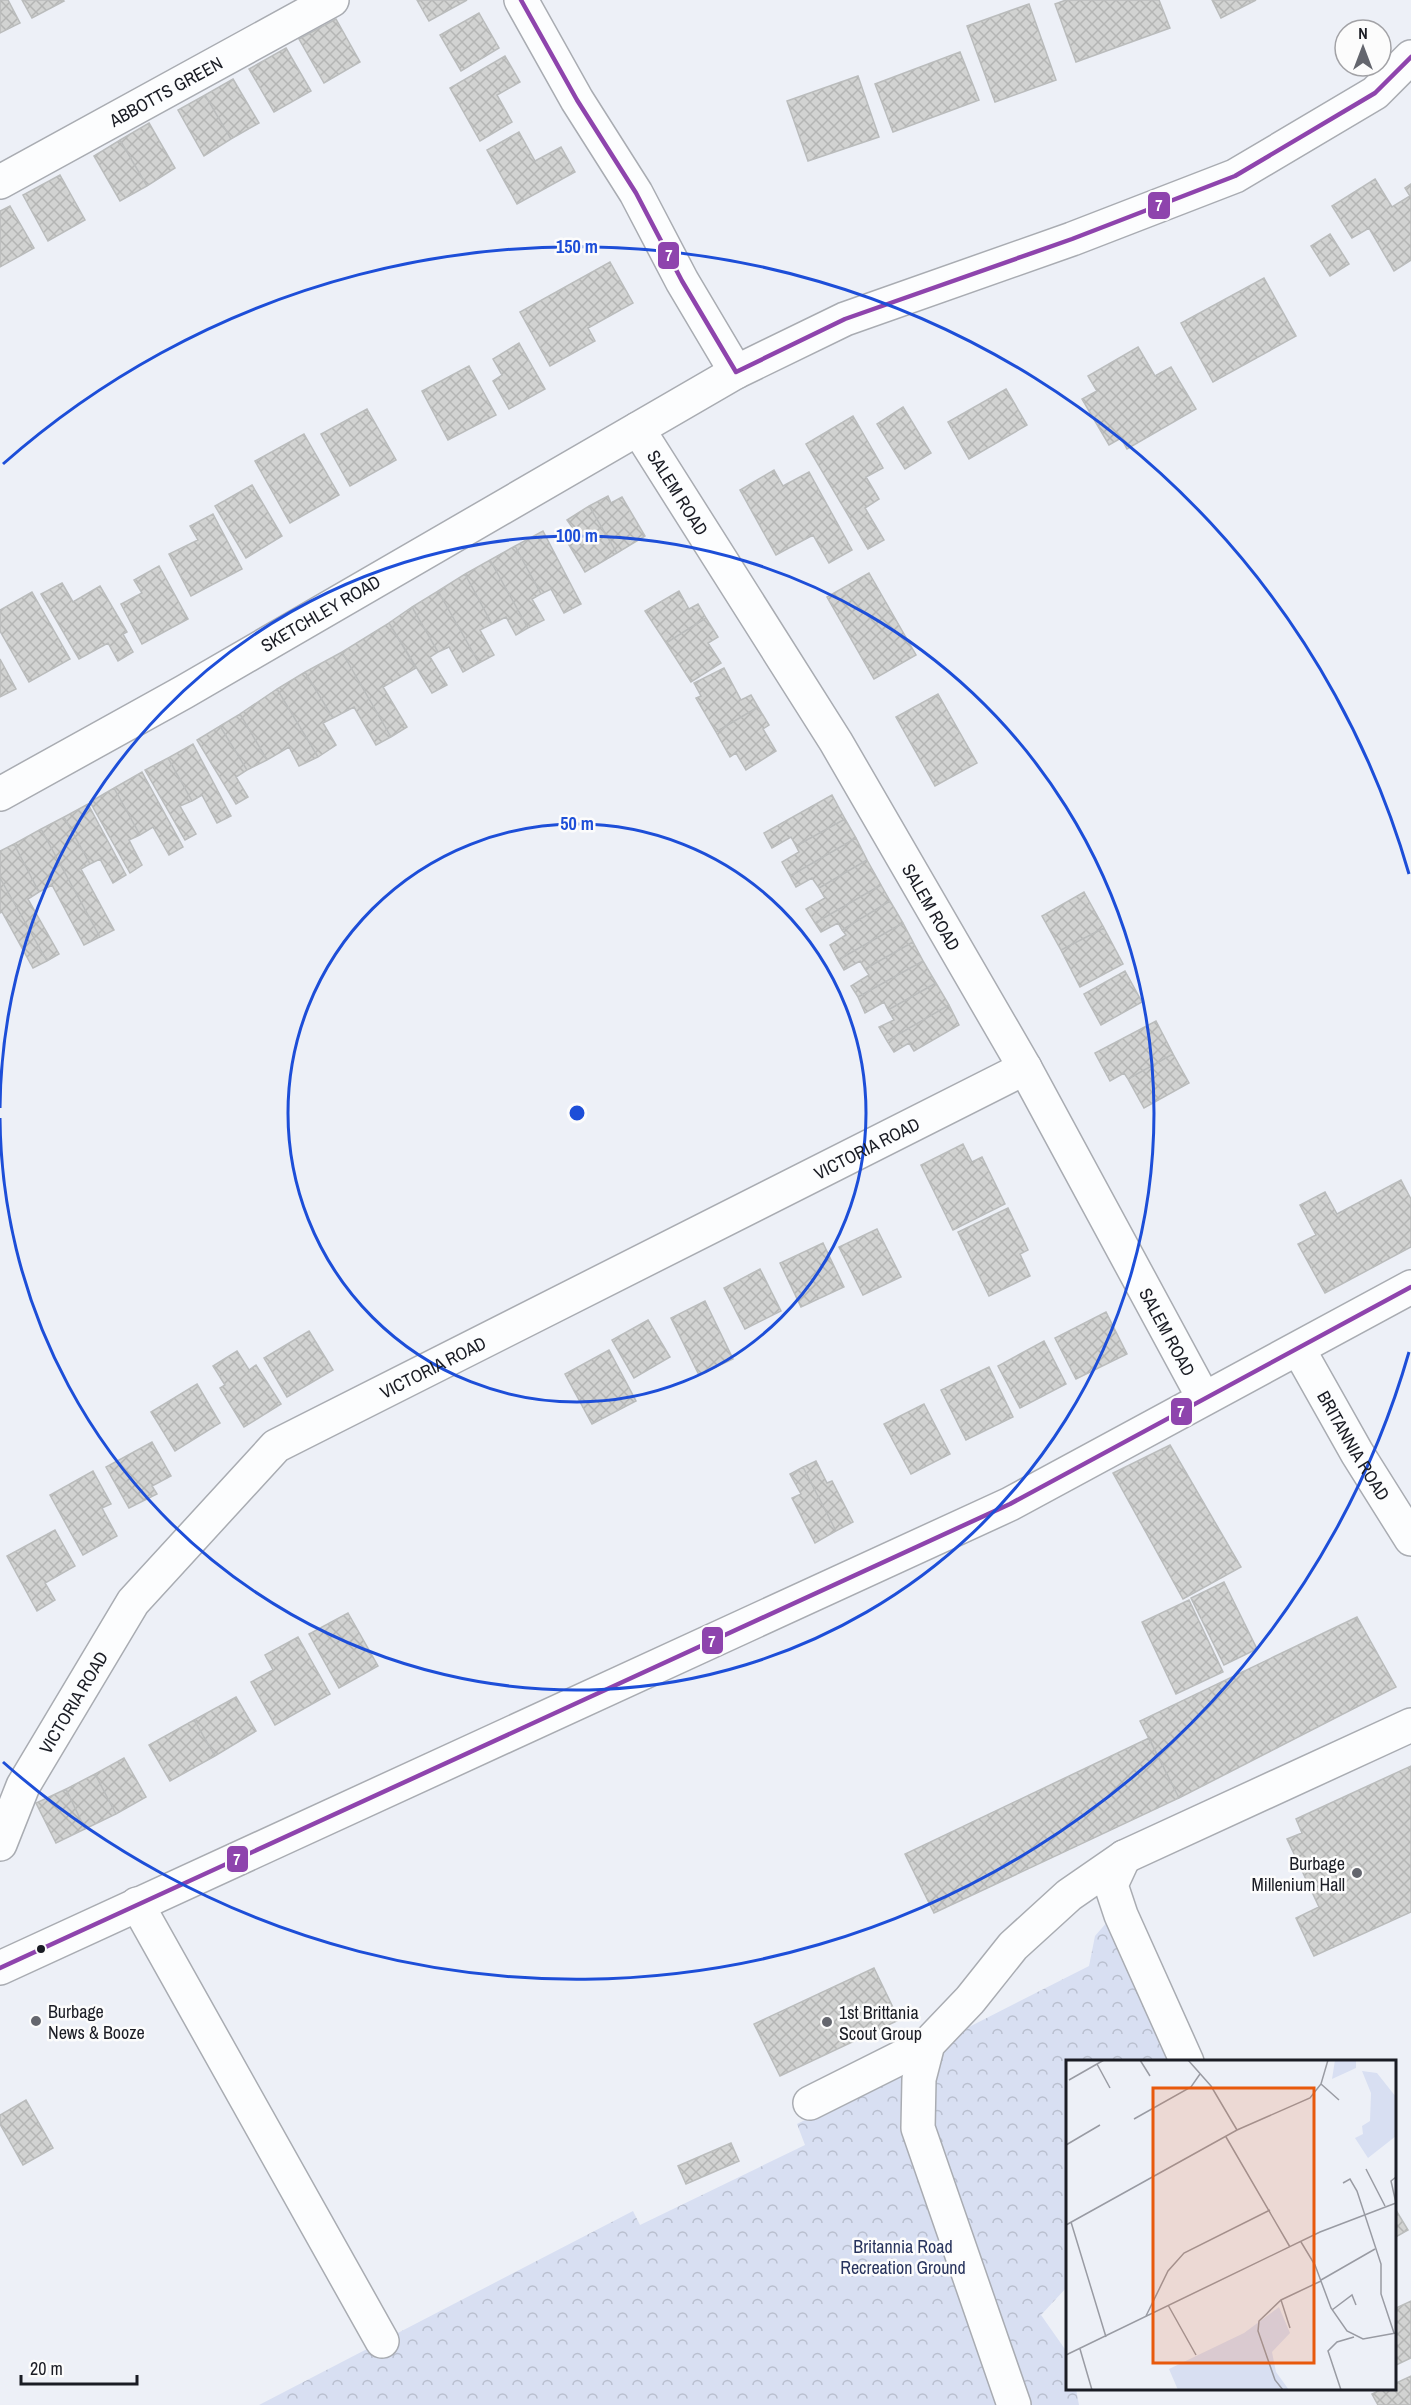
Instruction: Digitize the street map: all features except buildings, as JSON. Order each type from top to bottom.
[{"type":"street","name":"ABBOTTS GREEN","points":[[0,182],[332,0]]},
{"type":"street","points":[[521,0],[577,100],[636,193],[682,281],[736,372]]},
{"type":"street","name":"SKETCHLEY ROAD","points":[[0,794],[184,692],[736,372],[845,319],[1072,239],[1235,176],[1376,93],[1411,57]]},
{"type":"street","name":"SALEM ROAD","points":[[638,429],[836,742],[1025,1068],[1203,1397]]},
{"type":"street","name":"VICTORIA ROAD","points":[[0,1844],[23,1786],[133,1602],[276,1446],[1025,1068]]},
{"type":"street","points":[[0,1968],[1010,1504],[1203,1397],[1299,1350],[1411,1287]]},
{"type":"street","name":"BRITANNIA ROAD","points":[[1299,1350],[1411,1539]]},
{"type":"street","points":[[810,2103],[928,2044],[970,2000],[1013,1946],[1070,1894],[1124,1857],[1411,1725]]},
{"type":"street","points":[[1124,1857],[1111,1885],[1121,1915],[1187,2060]]},
{"type":"street","points":[[137,1904],[382,2341]]},
{"type":"street","points":[[928,2044],[919,2079],[918,2128],[1014,2405]]},
{"type":"green space","name":"Britannia Road Recreation Ground","points":[[1108,1921],[1174,2060],[1066,2060],[1066,2288],[1041,2315],[1066,2351],[1066,2390],[1076,2390],[1079,2405],[259,2405],[633,2211],[640,2225],[805,2145],[797,2124],[947,2049],[969,2027],[1089,1966],[1095,1936]]},
{"type":"transit line","name":"7","points":[[521,0],[577,100],[636,193],[682,281],[736,372],[845,319],[1072,239],[1235,176],[1375,93],[1411,57]]},
{"type":"transit line","name":"7","points":[[0,1968],[1010,1504],[1411,1287]]},
{"type":"place","name":"Burbage Millenium Hall","points":[[1357,1873]]},
{"type":"place","name":"Burbage News & Booze","points":[[36,2021]]},
{"type":"place","name":"1st Brittania Scout Group","points":[[827,2022]]}]
